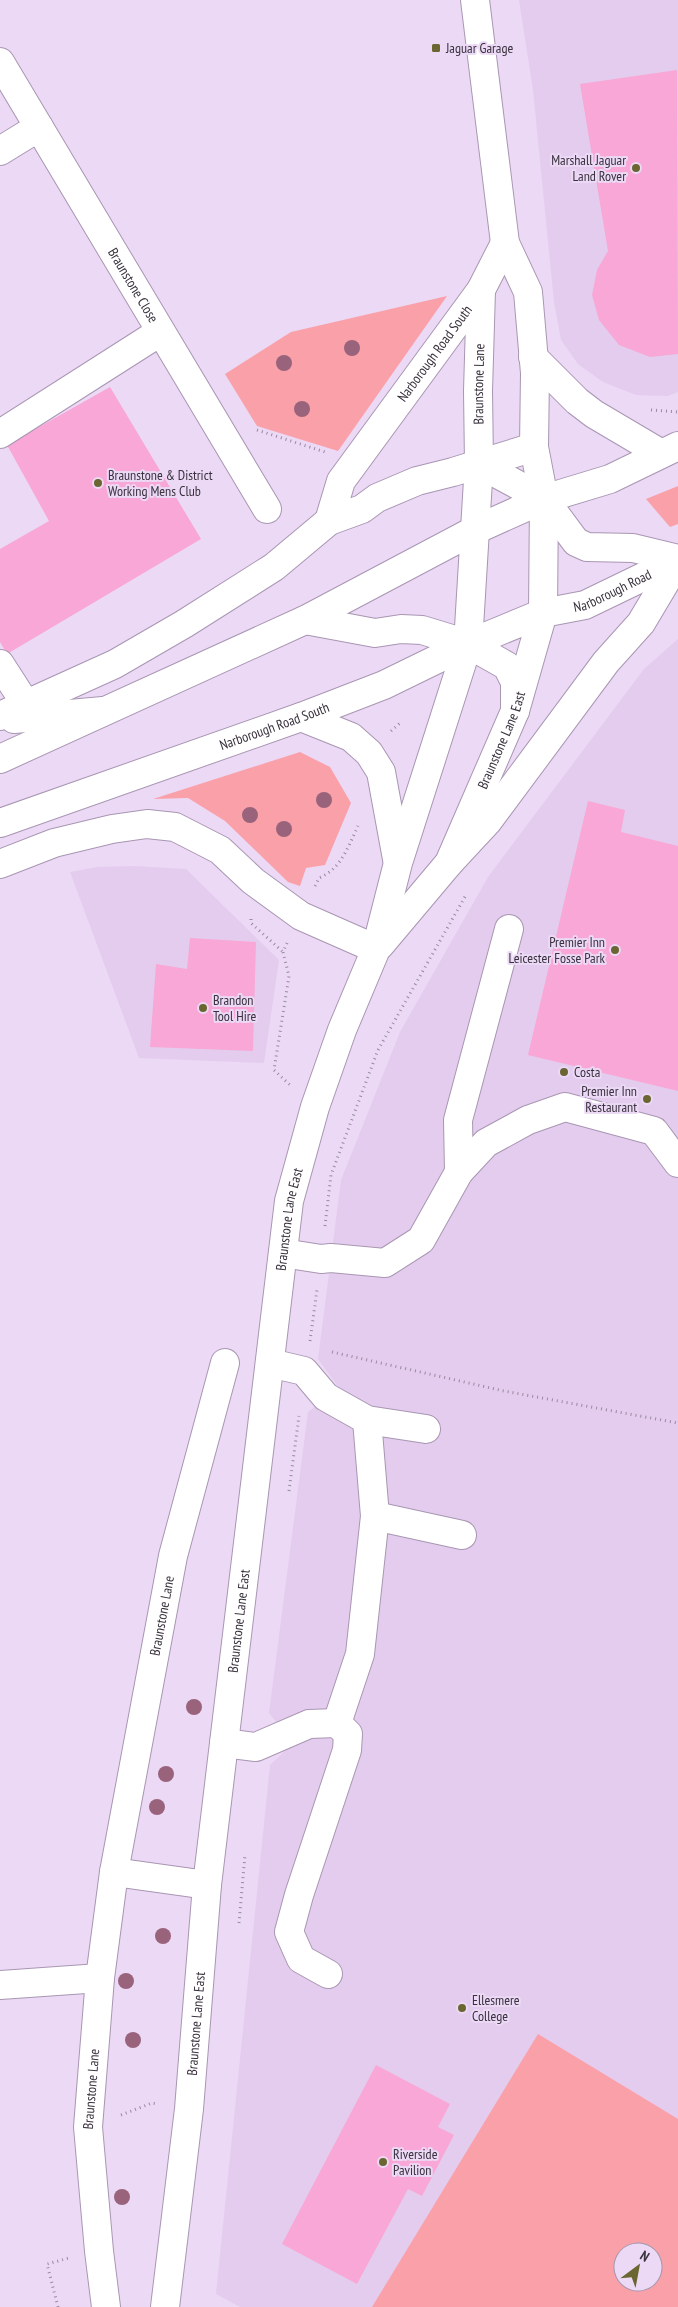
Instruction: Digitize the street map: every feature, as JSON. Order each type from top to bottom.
[{"type":"street","points":[[475,0],[505,244],[528,292],[536,422],[534,447],[544,499]]},
{"type":"street","name":"Braunstone Close","points":[[0,62],[267,509]]},
{"type":"street","points":[[0,151],[38,127]]},
{"type":"street","name":"Braunstone Lane","points":[[475,530],[479,464],[478,391],[481,290],[505,244]]},
{"type":"street","name":"Narborough Road South","points":[[329,521],[341,482],[481,290]]},
{"type":"street","points":[[0,434],[160,332]]},
{"type":"street","points":[[533,357],[577,401],[594,414],[669,450]]},
{"type":"street","points":[[0,716],[27,706],[115,664],[184,624],[274,567],[329,521],[362,509],[377,498],[417,481],[534,447]]},
{"type":"street","points":[[0,759],[304,620],[475,530],[544,499],[610,479],[669,450]]},
{"type":"street","points":[[449,863],[488,822],[606,662],[641,623],[678,560],[633,548],[586,547],[576,542],[544,499],[479,464]]},
{"type":"street","name":"Braunstone Lane East","points":[[376,950],[449,863],[515,710],[543,613],[544,499]]},
{"type":"street","name":"Braunstone Lane East","points":[[165,2307],[189,2108],[207,1886],[289,1201],[315,1107],[342,1030],[376,950],[398,863],[468,644],[475,530]]},
{"type":"street","name":"Narborough Road","points":[[543,613],[585,605],[678,560]]},
{"type":"street","name":"Narborough Road South","points":[[0,823],[301,717],[384,685],[468,644],[543,613]]},
{"type":"street","points":[[304,620],[375,633],[401,629],[422,630],[468,644],[507,666],[515,682],[515,710]]},
{"type":"street","points":[[0,664],[27,706]]},
{"type":"street","points":[[0,720],[103,711]]},
{"type":"street","points":[[301,717],[351,737],[369,753],[381,772],[398,863]]},
{"type":"street","points":[[0,864],[54,843],[112,829],[147,824],[175,827],[220,850],[253,881],[301,916],[376,950]]},
{"type":"street","points":[[458,1172],[458,1120],[509,928]]},
{"type":"street","points":[[283,1253],[321,1259],[331,1258],[385,1263],[421,1240],[458,1172],[486,1143],[528,1120],[565,1107],[654,1131],[678,1163]]},
{"type":"street","points":[[270,1363],[307,1358],[326,1396],[367,1420],[426,1429]]},
{"type":"street","name":"Braunstone Lane","points":[[106,2307],[88,2127],[100,1978],[114,1872],[173,1556],[225,1363]]},
{"type":"street","points":[[337,1723],[360,1654],[375,1516],[367,1420]]},
{"type":"street","points":[[375,1516],[462,1535]]},
{"type":"street","points":[[224,1743],[256,1747],[309,1724],[337,1723],[348,1734],[347,1750],[299,1895],[289,1932],[301,1959],[328,1974]]},
{"type":"street","points":[[114,1872],[207,1886]]},
{"type":"street","points":[[0,1985],[100,1978]]},
{"type":"path","points":[[643,408],[678,412]]},
{"type":"path","points":[[211,416],[333,454]]},
{"type":"path","points":[[369,753],[400,723]]},
{"type":"path","points":[[315,1107],[274,1070],[289,976],[283,952],[319,878],[330,873],[340,862],[360,822]]},
{"type":"path","points":[[288,1499],[332,1175],[378,1050],[468,893]]},
{"type":"path","points":[[307,1358],[678,1423]]},
{"type":"path","points":[[238,1925],[246,1846]]},
{"type":"path","points":[[88,2127],[152,2103],[189,2108]]},
{"type":"path","points":[[58,2307],[47,2264],[99,2251]]},
{"type":"shaded area","points":[[519,0],[678,0],[678,392],[668,396],[636,395],[603,382],[578,364],[561,340],[554,302],[533,90]]},
{"type":"shaded area","points":[[447,296],[338,451],[257,426],[225,374],[291,332]]},
{"type":"shaded area","points":[[678,486],[678,524],[670,527],[646,499]]},
{"type":"shaded area","name":"Ellesmere College","points":[[678,639],[678,2307],[240,2307],[216,2294],[270,1765],[293,1743],[269,1713],[308,1412],[339,1388],[318,1359],[341,1180],[400,1032],[488,877],[644,669]]},
{"type":"shaded area","points":[[300,752],[330,767],[351,803],[325,865],[306,868],[300,886],[288,882],[225,821],[188,798],[153,799]]},
{"type":"shaded area","points":[[134,866],[186,869],[279,960],[264,1063],[139,1058],[70,872],[97,867]]},
{"type":"shaded area","points":[[538,2034],[678,2119],[678,2307],[372,2307]]},
{"type":"building","name":"Marshall Jaguar Land Rover","points":[[677,70],[678,354],[650,357],[619,345],[599,320],[592,295],[597,270],[608,251],[580,84]]},
{"type":"building","name":"Braunstone & District Working Mens Club","points":[[110,387],[201,539],[7,654],[0,642],[0,549],[49,521],[7,445]]},
{"type":"building","name":"Premier Inn Leicester Fosse Park","points":[[588,801],[625,810],[621,832],[678,846],[678,1091],[528,1055]]},
{"type":"building","name":"Brandon Tool Hire","points":[[190,938],[256,942],[253,1051],[150,1047],[156,964],[187,969]]},
{"type":"building","name":"Riverside Pavilion","points":[[376,2065],[450,2104],[438,2127],[454,2135],[422,2196],[408,2189],[357,2284],[282,2244]]},
{"type":"place","name":"Jaguar Garage","points":[[436,48]]},
{"type":"place","name":"Marshall Jaguar Land Rover","points":[[636,168]]},
{"type":"place","name":"Braunstone & District Working Mens Club","points":[[98,483]]},
{"type":"place","name":"Premier Inn Leicester Fosse Park","points":[[615,950]]},
{"type":"place","name":"Brandon Tool Hire","points":[[203,1008]]},
{"type":"place","name":"Costa","points":[[564,1072]]},
{"type":"place","name":"Premier Inn Restaurant","points":[[647,1099]]},
{"type":"place","name":"Ellesmere College","points":[[462,2008]]},
{"type":"place","name":"Riverside Pavilion","points":[[383,2162]]}]
